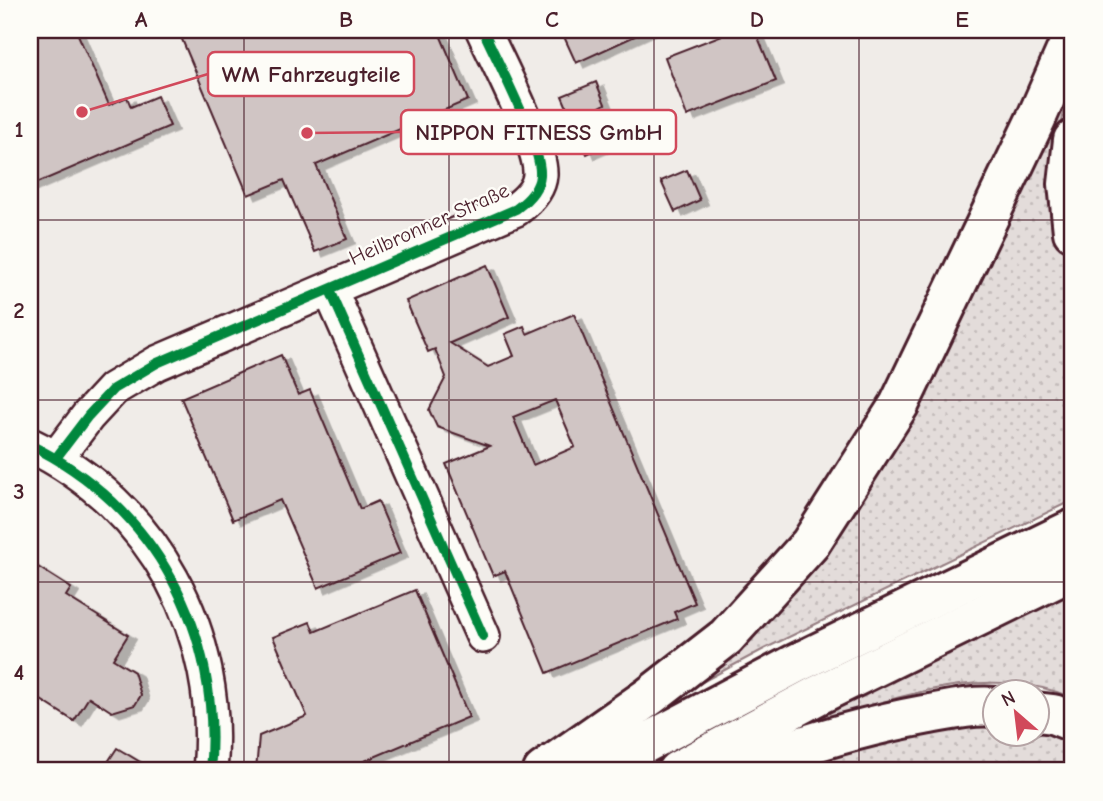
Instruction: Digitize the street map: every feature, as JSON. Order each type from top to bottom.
[{"type":"highway","points":[[542,771],[606,728],[726,636],[810,544],[899,405],[1036,119],[1073,35]]},
{"type":"highway","points":[[1073,139],[1068,184],[1073,232]]},
{"type":"highway","points":[[593,771],[795,664],[1073,529]]},
{"type":"highway","points":[[677,771],[816,696],[1073,570]]},
{"type":"highway","points":[[731,771],[800,746],[890,721],[981,708]]},
{"type":"highway","points":[[1050,714],[1073,722]]},
{"type":"street","name":"Heilbronner Straße","points":[[43,452],[97,407],[113,389],[157,363],[516,209],[531,197],[541,178],[536,147],[483,30]]},
{"type":"street","points":[[330,290],[483,636]]},
{"type":"street","points":[[43,452],[89,480],[118,506],[148,540],[172,579],[188,612],[207,678],[212,709],[210,771]]},
{"type":"shaded area","points":[[30,30],[1065,30],[898,388],[808,532],[587,735],[522,771],[30,771]]},
{"type":"shaded area","points":[[1073,52],[1073,86],[1064,112],[1050,181],[1058,230],[1073,273],[1073,500],[764,649],[689,689],[774,602]]},
{"type":"shaded area","points":[[1073,593],[1073,698],[1050,691],[1050,678],[981,678],[981,683],[913,694],[817,722],[814,715]]},
{"type":"shaded area","points":[[981,727],[981,748],[1050,748],[1050,735],[1073,744],[1073,771],[788,771],[880,742]]},
{"type":"building","points":[[30,30],[76,30],[109,105],[127,97],[131,107],[157,96],[170,126],[30,186]]},
{"type":"building","points":[[178,30],[438,30],[468,100],[316,165],[347,239],[315,252],[284,180],[248,195]]},
{"type":"building","points":[[561,30],[648,30],[576,63]]},
{"type":"building","points":[[735,30],[755,30],[776,81],[687,116],[665,57]]},
{"type":"building","points":[[596,82],[605,104],[600,107],[614,142],[587,154],[562,96]]},
{"type":"building","points":[[687,170],[700,200],[675,212],[661,181]]},
{"type":"building","points":[[487,265],[509,317],[450,343],[488,367],[514,356],[505,334],[524,326],[527,334],[574,314],[695,603],[674,612],[677,619],[547,673],[505,571],[493,576],[446,464],[490,446],[437,427],[429,410],[446,377],[435,349],[428,352],[406,301]],"holes":[[[555,400],[575,447],[533,465],[513,417]]]},
{"type":"building","points":[[281,355],[298,395],[310,390],[360,509],[378,501],[400,553],[318,588],[280,500],[233,520],[181,398]]},
{"type":"building","points":[[30,562],[71,588],[66,596],[128,635],[113,659],[134,672],[141,695],[135,705],[112,712],[89,697],[74,721],[30,693]]},
{"type":"building","points":[[415,590],[469,717],[341,771],[256,771],[259,736],[307,716],[273,637],[310,622],[314,632]]},
{"type":"building","points":[[117,748],[155,771],[102,771]]},
{"type":"cycle path","points":[[56,458],[113,389],[157,363],[516,209],[528,199],[539,180],[539,162],[527,125],[483,30]]},
{"type":"cycle path","points":[[330,290],[483,636]]},
{"type":"cycle path","points":[[30,445],[74,471],[113,502],[145,538],[172,579],[192,623],[205,671],[211,720],[210,771]]},
{"type":"place","name":"WM Fahrzeugteile","points":[[82,112]]},
{"type":"place","name":"NIPPON FITNESS GmbH","points":[[307,133]]}]
